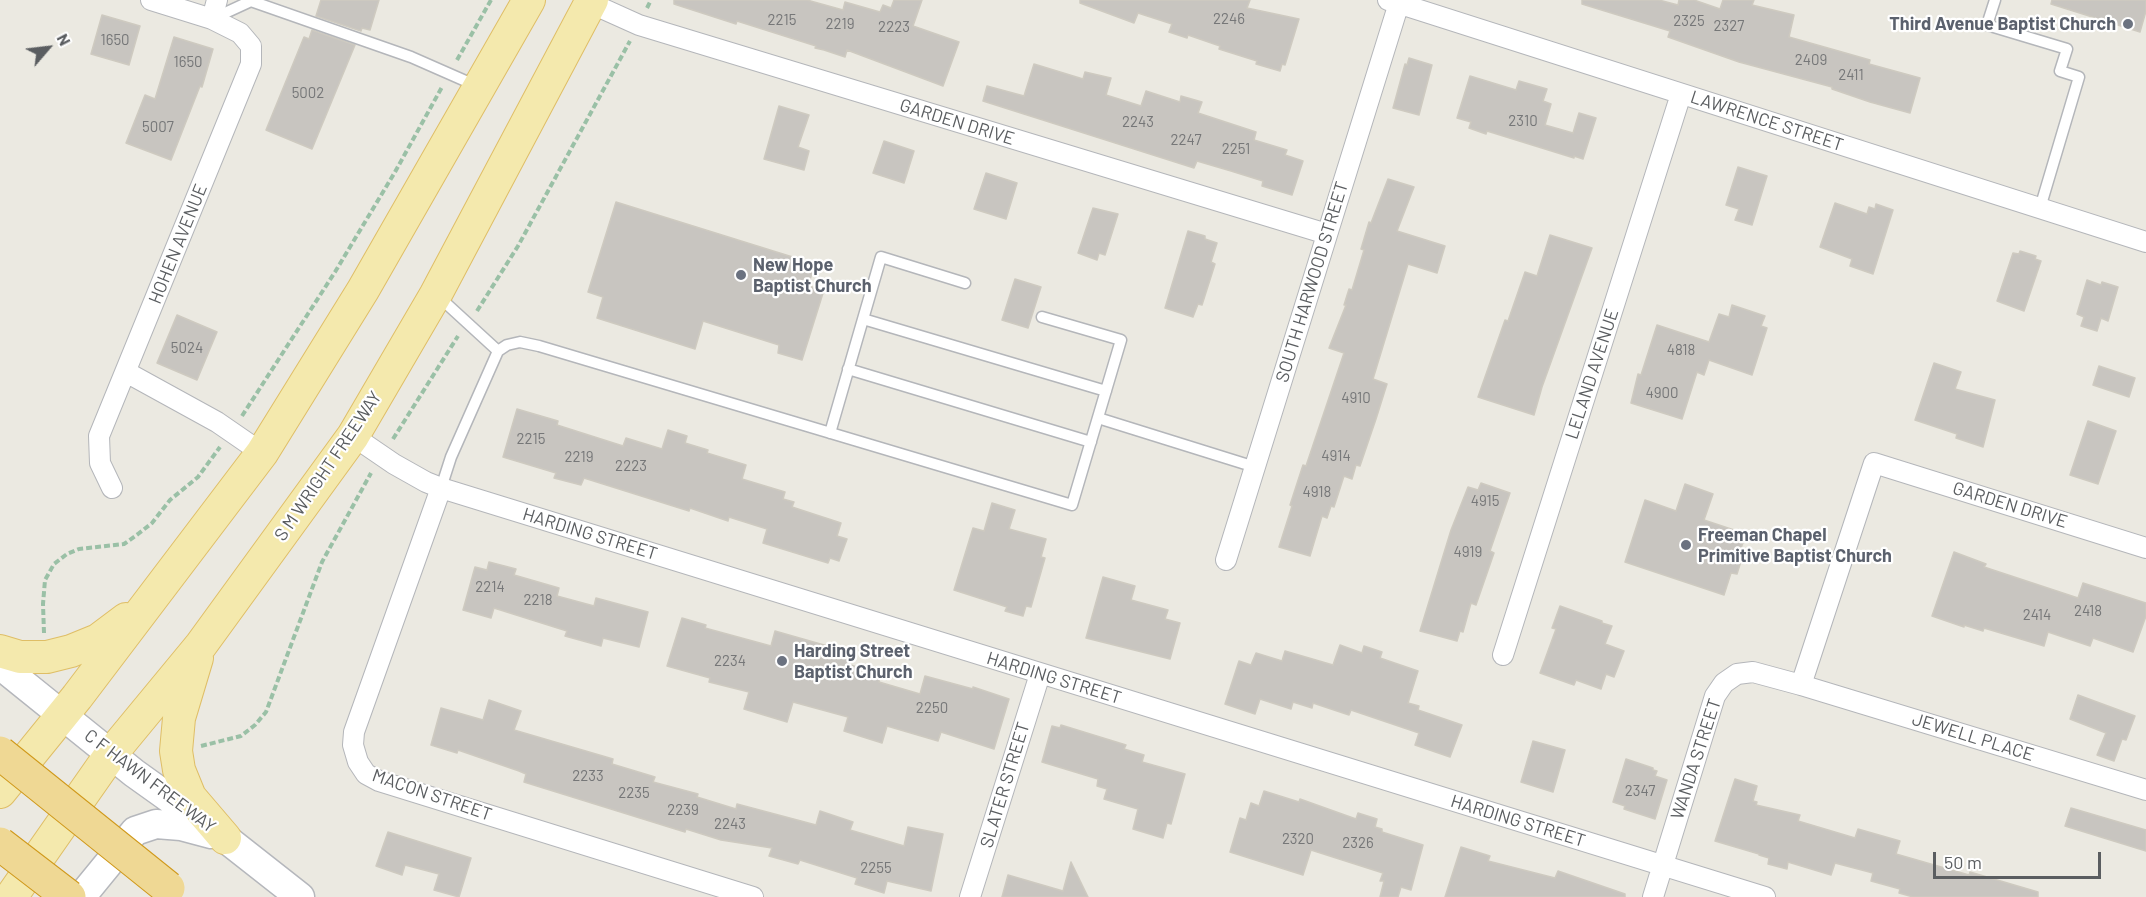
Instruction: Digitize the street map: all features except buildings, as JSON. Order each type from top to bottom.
[{"type":"highway","points":[[0,753],[168,888]]},
{"type":"highway","points":[[0,844],[69,897]]},
{"type":"main road","points":[[0,792],[63,715],[262,453],[363,290],[529,0]]},
{"type":"main road","name":"S M WRIGHT FREEWAY","points":[[11,897],[111,754],[201,645],[353,436],[436,294],[591,1]]},
{"type":"main road","points":[[0,651],[20,657],[47,657],[71,651],[98,640],[149,603]]},
{"type":"main road","points":[[201,645],[179,718],[176,751],[179,770],[190,797],[225,838]]},
{"type":"main road","name":"C F HAWN FREEWAY","points":[[0,665],[111,754],[300,897]]},
{"type":"main road","points":[[81,897],[135,831],[156,824],[181,826],[225,838]]},
{"type":"street","name":"HOHEN AVENUE","points":[[112,488],[100,463],[99,436],[251,64],[251,46],[214,9],[150,0]]},
{"type":"street","name":"GARDEN DRIVE","points":[[591,1],[639,25],[1327,234]]},
{"type":"street","name":"LAWRENCE STREET","points":[[1393,2],[2146,242]]},
{"type":"street","name":"SOUTH HARWOOD STREET","points":[[1226,560],[1327,234],[1393,2]]},
{"type":"street","name":"LELAND AVENUE","points":[[1503,655],[1681,94]]},
{"type":"street","points":[[126,372],[217,422],[262,453]]},
{"type":"street","name":"HARDING STREET","points":[[353,436],[394,464],[441,488],[1765,897]]},
{"type":"street","name":"GARDEN DRIVE","points":[[1800,685],[1874,463],[2146,548]]},
{"type":"street","name":"MACON STREET","points":[[441,488],[354,732],[353,745],[358,762],[366,774],[379,781],[753,897]]},
{"type":"street","name":"WANDA STREET","points":[[1653,897],[1715,696],[1724,683],[1737,674],[1753,672],[1800,685]]},
{"type":"street","name":"SLATER STREET","points":[[970,897],[1040,674]]},
{"type":"street","name":"JEWELL PLACE","points":[[1800,685],[2146,790]]},
{"type":"lane","points":[[1995,0],[1987,25],[2067,49],[2060,72],[2079,77],[2040,208]]},
{"type":"lane","points":[[214,9],[251,1],[411,57],[479,87]]},
{"type":"lane","points":[[830,433],[881,257],[965,283]]},
{"type":"lane","points":[[436,294],[498,351]]},
{"type":"lane","points":[[441,488],[498,351],[507,345],[520,342],[539,345],[1072,506],[1121,340],[1042,316]]},
{"type":"lane","points":[[863,319],[1106,391]]},
{"type":"lane","points":[[848,369],[1091,442]]},
{"type":"lane","points":[[1098,418],[1255,467]]},
{"type":"path","points":[[244,413],[335,272],[395,172],[490,0]]},
{"type":"path","points":[[481,306],[518,246],[632,38]]},
{"type":"path","points":[[393,437],[458,337]]},
{"type":"path","points":[[45,639],[43,604],[45,580],[54,564],[67,554],[79,549],[124,544],[152,524],[170,500],[198,477],[217,452]]},
{"type":"path","points":[[196,747],[241,736],[266,712],[322,562],[370,475]]},
{"type":"place","name":"Third Avenue Baptist Church","points":[[2128,24]]},
{"type":"place","name":"New Hope Baptist Church","points":[[741,275]]},
{"type":"place","name":"Freeman Chapel Primitive Baptist Church","points":[[1686,545]]},
{"type":"place","name":"Harding Street Baptist Church","points":[[782,661]]}]
